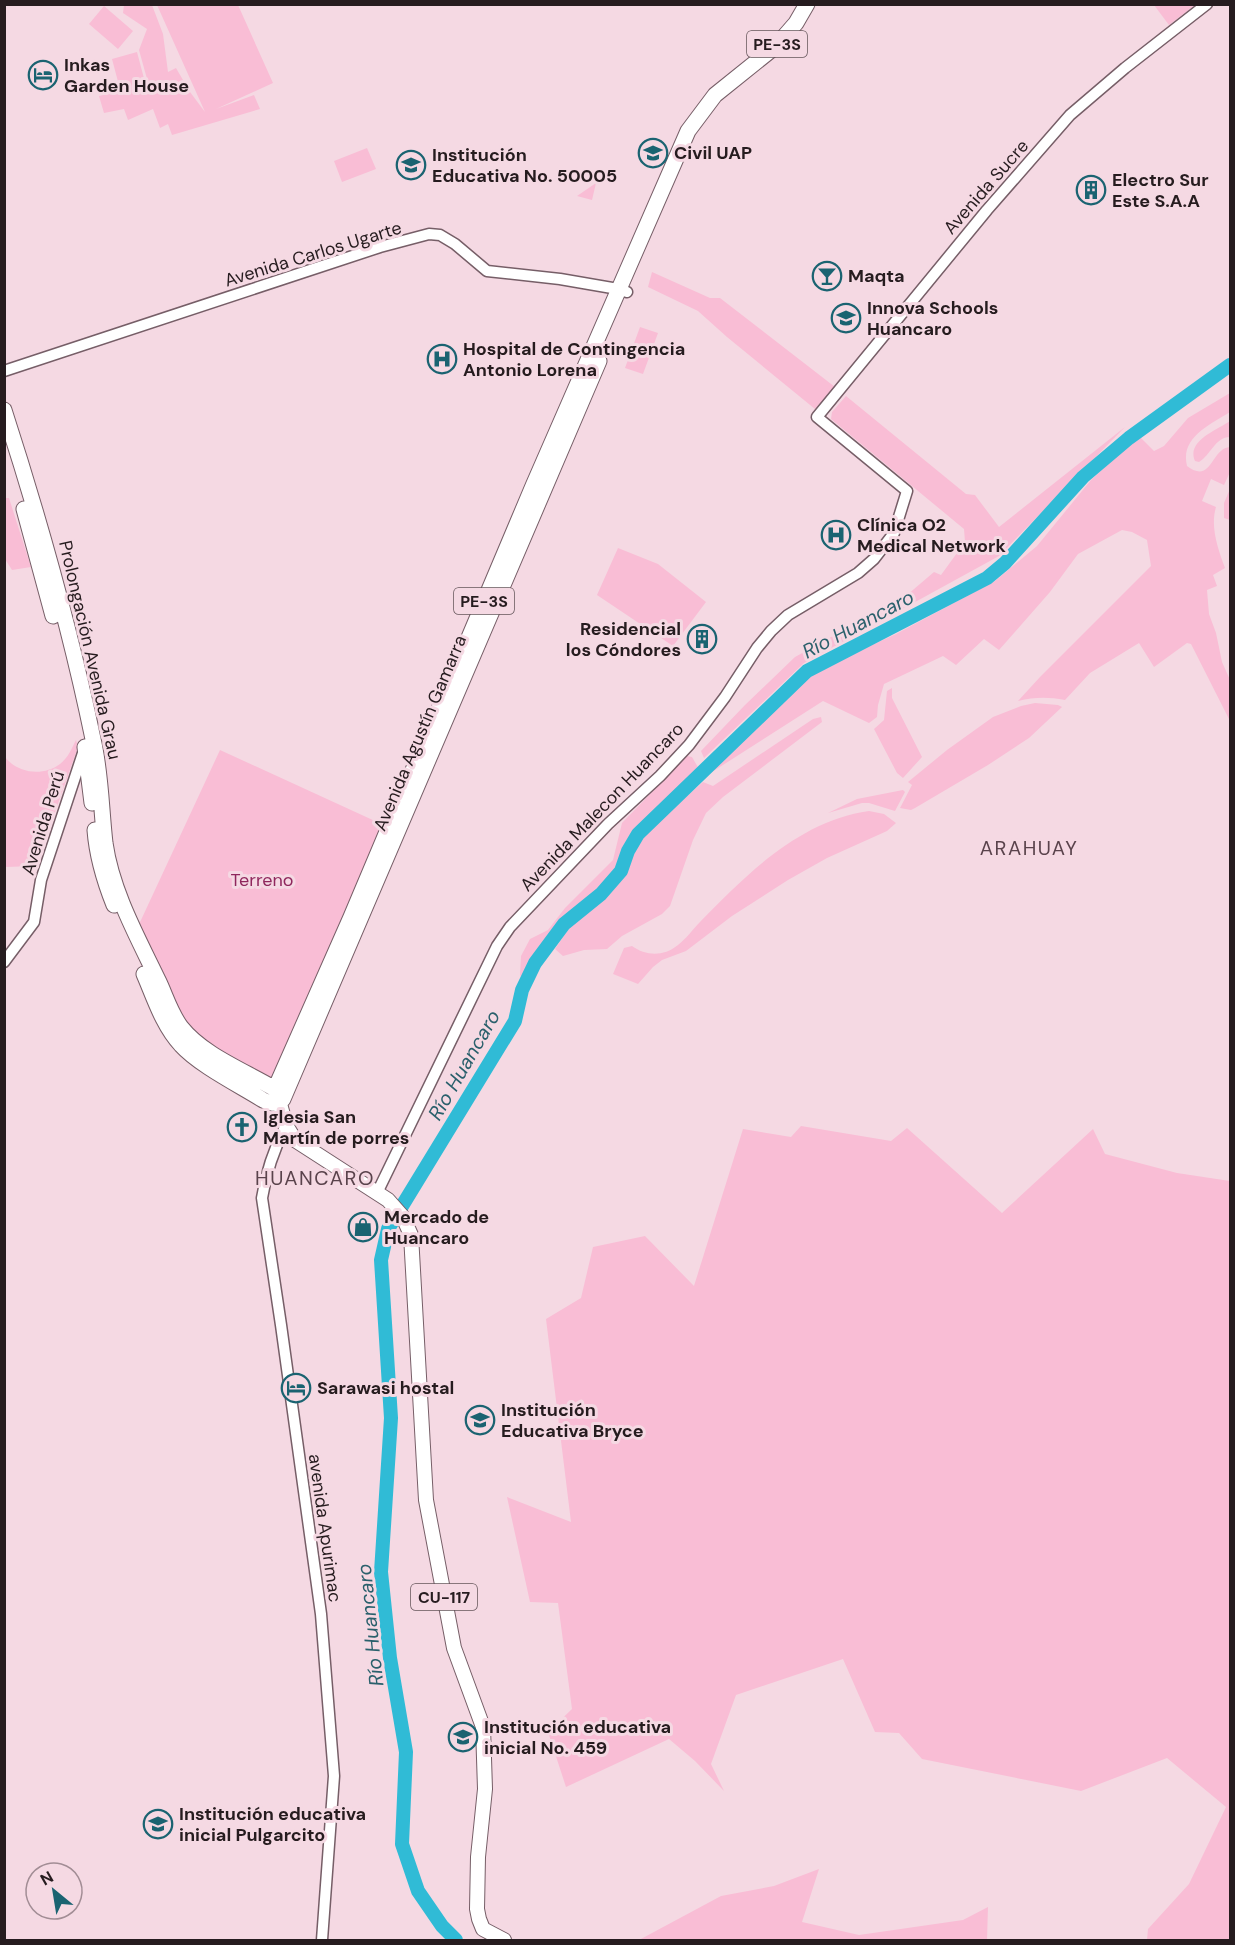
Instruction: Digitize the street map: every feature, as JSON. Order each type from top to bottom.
[{"type":"highway","name":"Avenida Agustín Gamarra","points":[[278,1099],[623,290],[688,131],[715,95],[776,46],[796,23],[807,4]]},
{"type":"highway","name":"Prolongación Avenida Grau","points":[[4,410],[53,571],[89,743]]},
{"type":"highway","name":"Prolongación Avenida Grau","points":[[4,442],[100,776],[106,845],[115,896],[135,933],[171,1021],[200,1046],[278,1099]]},
{"type":"main road","name":"CU-117","points":[[278,1099],[286,1125],[295,1140],[382,1197],[403,1217],[411,1235],[426,1500],[454,1648],[483,1727],[485,1789],[478,1857],[477,1909],[483,1929],[504,1941]]},
{"type":"street","name":"Avenida Sucre","points":[[907,491],[817,417],[987,210],[1070,115],[1125,68],[1207,4]]},
{"type":"street","name":"Avenida Carlos Ugarte","points":[[4,371],[380,247],[429,234],[440,235],[455,244],[487,271],[560,279],[623,290]]},
{"type":"street","name":"Avenida Malecon Huancaro","points":[[382,1197],[497,946],[510,927],[608,824],[660,776],[688,745],[771,631],[788,615],[858,573],[874,559],[894,533],[907,491]]},
{"type":"street","name":"Avenida Perú","points":[[4,962],[34,922],[41,880],[89,743]]},
{"type":"street","name":"avenida Apurimac","points":[[286,1125],[274,1150],[265,1178],[262,1198],[321,1614],[334,1776],[322,1941]]},
{"type":"green space","points":[[124,5],[152,5],[163,34],[168,72],[176,68],[205,112],[157,5],[238,5],[273,83],[216,109],[254,95],[260,109],[172,135],[168,124],[160,128],[153,109],[128,120],[124,109],[104,113],[99,96],[119,91],[121,93],[112,59],[137,52],[146,86],[127,92],[149,86],[139,50],[147,29],[123,13]]},
{"type":"green space","points":[[1154,5],[1195,5],[1169,25]]},
{"type":"green space","points":[[104,6],[133,31],[118,49],[89,24]]},
{"type":"green space","points":[[367,148],[376,169],[342,182],[334,161]]},
{"type":"green space","points":[[596,183],[592,200],[577,196]]},
{"type":"green space","points":[[652,272],[710,298],[720,298],[835,387],[815,409],[698,311],[648,287]]},
{"type":"green space","points":[[640,327],[658,333],[643,374],[625,368]]},
{"type":"green space","points":[[1230,393],[1230,412],[1198,433],[1188,447],[1186,456],[1187,466],[1195,471],[1202,471],[1207,469],[1219,453],[1230,447],[1230,472],[1224,485],[1211,479],[1202,501],[1216,507],[1214,530],[1225,568],[1213,575],[1217,586],[1207,590],[1209,614],[1222,662],[1230,680],[1230,721],[1191,644],[1187,643],[1154,667],[1139,643],[1090,673],[1065,700],[1042,698],[1018,701],[1151,566],[1147,540],[1132,532],[1122,530],[1078,554],[1050,592],[999,650],[984,639],[956,665],[943,656],[884,684],[877,717],[869,723],[823,701],[712,772],[709,770],[806,679],[822,668],[896,634],[995,581],[1037,546],[1091,480],[1139,436],[1154,451],[1164,446],[1188,418]]},
{"type":"green space","points":[[846,396],[966,494],[975,495],[999,527],[1125,427],[999,556],[804,663],[704,758],[701,751],[795,657],[907,595],[934,572],[941,575],[965,542],[964,529],[831,419],[832,412]]},
{"type":"green space","points":[[1230,421],[1230,437],[1217,443],[1199,462],[1195,461],[1193,454],[1199,442]]},
{"type":"green space","points":[[1230,489],[1230,520],[1224,518],[1224,503]]},
{"type":"green space","points":[[5,498],[9,498],[31,567],[12,570],[5,559]]},
{"type":"green space","points":[[618,548],[658,564],[706,602],[673,646],[597,595]]},
{"type":"green space","points":[[892,688],[892,698],[922,757],[903,778],[897,773],[874,729],[884,720],[887,691]]},
{"type":"green space","points":[[1035,703],[1062,707],[1029,738],[988,765],[911,810],[900,808],[912,785],[908,782],[947,750],[993,717]]},
{"type":"green space","points":[[821,717],[822,722],[723,797],[706,813],[693,840],[670,906],[662,914],[622,936],[607,949],[584,950],[563,956],[555,949],[570,927],[613,889],[624,876],[641,837],[703,782],[713,786],[813,719]]},
{"type":"green space","points":[[76,740],[78,747],[36,866],[5,867],[5,757],[23,770],[46,771],[63,762]]},
{"type":"green space","name":"Terreno","points":[[220,750],[388,827],[272,1078],[198,1044],[135,933]]},
{"type":"green space","points":[[687,756],[692,757],[699,769],[632,835],[618,868],[603,887],[556,927],[532,961],[523,981],[520,975],[521,956],[530,939],[548,930],[565,908],[613,860],[622,823]]},
{"type":"green space","points":[[903,790],[905,792],[895,811],[862,803],[828,813],[857,799]]},
{"type":"green space","points":[[869,811],[884,814],[896,823],[887,831],[827,858],[788,880],[732,916],[686,951],[662,960],[638,984],[613,974],[624,948],[632,946],[643,952],[655,954],[672,949],[684,940],[736,886],[776,852],[820,826]]},
{"type":"green space","points":[[801,1126],[891,1141],[907,1128],[1002,1213],[1093,1129],[1105,1154],[1177,1173],[1230,1181],[1230,1940],[1147,1940],[1148,1929],[1189,1884],[1226,1807],[1167,1758],[1081,1791],[922,1759],[899,1733],[875,1732],[843,1659],[736,1695],[711,1764],[724,1791],[695,1761],[669,1739],[566,1787],[548,1732],[572,1709],[558,1603],[530,1602],[507,1497],[571,1522],[546,1319],[581,1298],[593,1247],[645,1236],[694,1286],[743,1129],[791,1137]]},
{"type":"green space","points":[[819,1869],[802,1922],[859,1935],[963,1920],[988,1907],[987,1940],[639,1940],[721,1896],[774,1886]]},
{"type":"waterway","name":"Río Huancaro","points":[[456,1940],[442,1926],[418,1891],[402,1844],[406,1752],[390,1658],[381,1572],[391,1418],[381,1260],[388,1229],[515,1021],[522,990],[535,963],[564,924],[601,894],[621,871],[628,851],[638,834],[807,671],[987,578],[1005,563],[1083,477],[1129,438],[1230,365]]},
{"type":"place","name":"Inkas Garden House","points":[[43,75]]},
{"type":"place","name":"Civil UAP","points":[[653,153]]},
{"type":"place","name":"Institución Educativa No. 50005","points":[[411,165]]},
{"type":"place","name":"Electro Sur Este S.A.A","points":[[1091,190]]},
{"type":"place","name":"Maqta","points":[[827,276]]},
{"type":"place","name":"Innova Schools Huancaro","points":[[846,318]]},
{"type":"place","name":"Hospital de Contingencia Antonio Lorena","points":[[442,359]]},
{"type":"place","name":"Clínica O2 Medical Network","points":[[836,535]]},
{"type":"place","name":"Residencial los Cóndores","points":[[702,639]]},
{"type":"place","name":"Iglesia San Martín de porres","points":[[242,1127]]},
{"type":"place","name":"Mercado de Huancaro","points":[[363,1227]]},
{"type":"place","name":"Sarawasi hostal","points":[[296,1388]]},
{"type":"place","name":"Institución Educativa Bryce","points":[[480,1420]]},
{"type":"place","name":"Institución educativa inicial No. 459","points":[[463,1737]]},
{"type":"place","name":"Institución educativa inicial Pulgarcito","points":[[158,1824]]},
{"type":"district","name":"ARAHUAY","points":[[1029,848]]},
{"type":"district","name":"HUANCARO","points":[[315,1178]]}]
